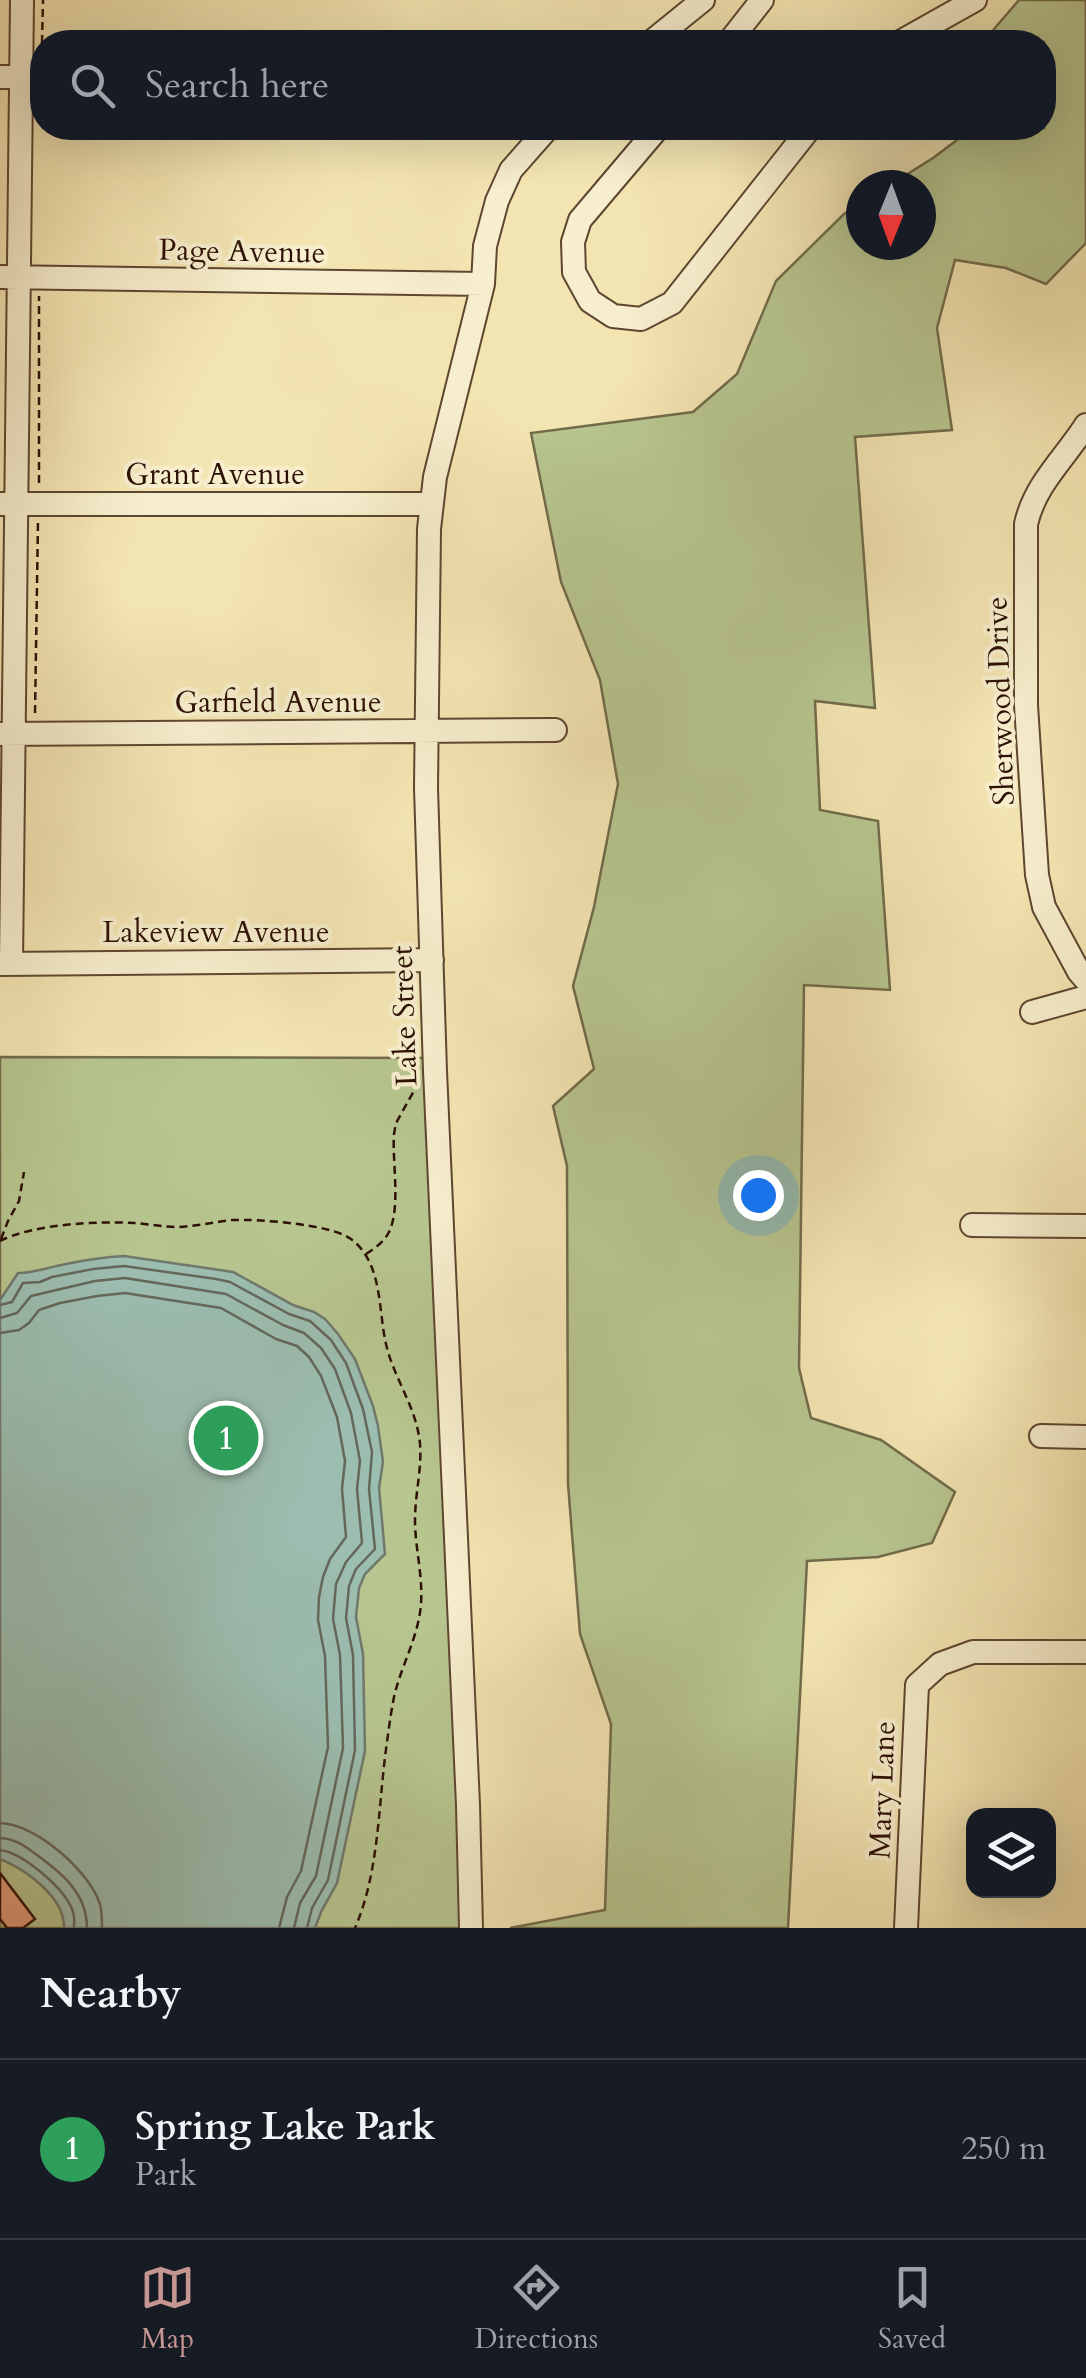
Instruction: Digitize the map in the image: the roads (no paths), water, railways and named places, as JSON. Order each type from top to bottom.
[{"type":"street","points":[[6,964],[9,278],[22,0]]},
{"type":"street","points":[[666,30],[703,0]]},
{"type":"street","points":[[738,30],[762,0]]},
{"type":"street","points":[[921,30],[975,0]]},
{"type":"street","name":"Lake Street","points":[[471,1928],[432,960],[426,732],[431,504],[482,284],[485,246],[497,201],[511,170],[534,140]]},
{"type":"street","points":[[648,140],[580,220],[573,242],[574,272],[590,301],[613,316],[641,319],[672,304],[801,140]]},
{"type":"street","name":"Page Avenue","points":[[9,278],[482,284]]},
{"type":"street","name":"Sherwood Drive","points":[[1086,425],[1040,486],[1030,504],[1026,524],[1026,705],[1037,875],[1044,907],[1086,980]]},
{"type":"street","name":"Grant Avenue","points":[[8,504],[431,504]]},
{"type":"street","name":"Garfield Avenue","points":[[7,734],[556,730]]},
{"type":"street","name":"Lakeview Avenue","points":[[6,964],[432,960]]},
{"type":"street","points":[[1032,1012],[1086,997]]},
{"type":"street","points":[[972,1226],[1086,1226]]},
{"type":"street","points":[[1041,1436],[1086,1437]]},
{"type":"street","name":"Mary Lane","points":[[906,1928],[917,1686],[940,1664],[972,1652],[1086,1652]]},
{"type":"water","points":[[124,1256],[233,1272],[293,1305],[314,1312],[325,1319],[355,1359],[373,1406],[383,1462],[379,1488],[385,1554],[365,1574],[359,1588],[356,1617],[363,1654],[365,1751],[337,1883],[315,1928],[64,1928],[63,1917],[51,1895],[32,1877],[0,1859],[0,1300],[18,1273]]},
{"type":"place","name":"Spring Lake Park","points":[[226,1438]]}]
